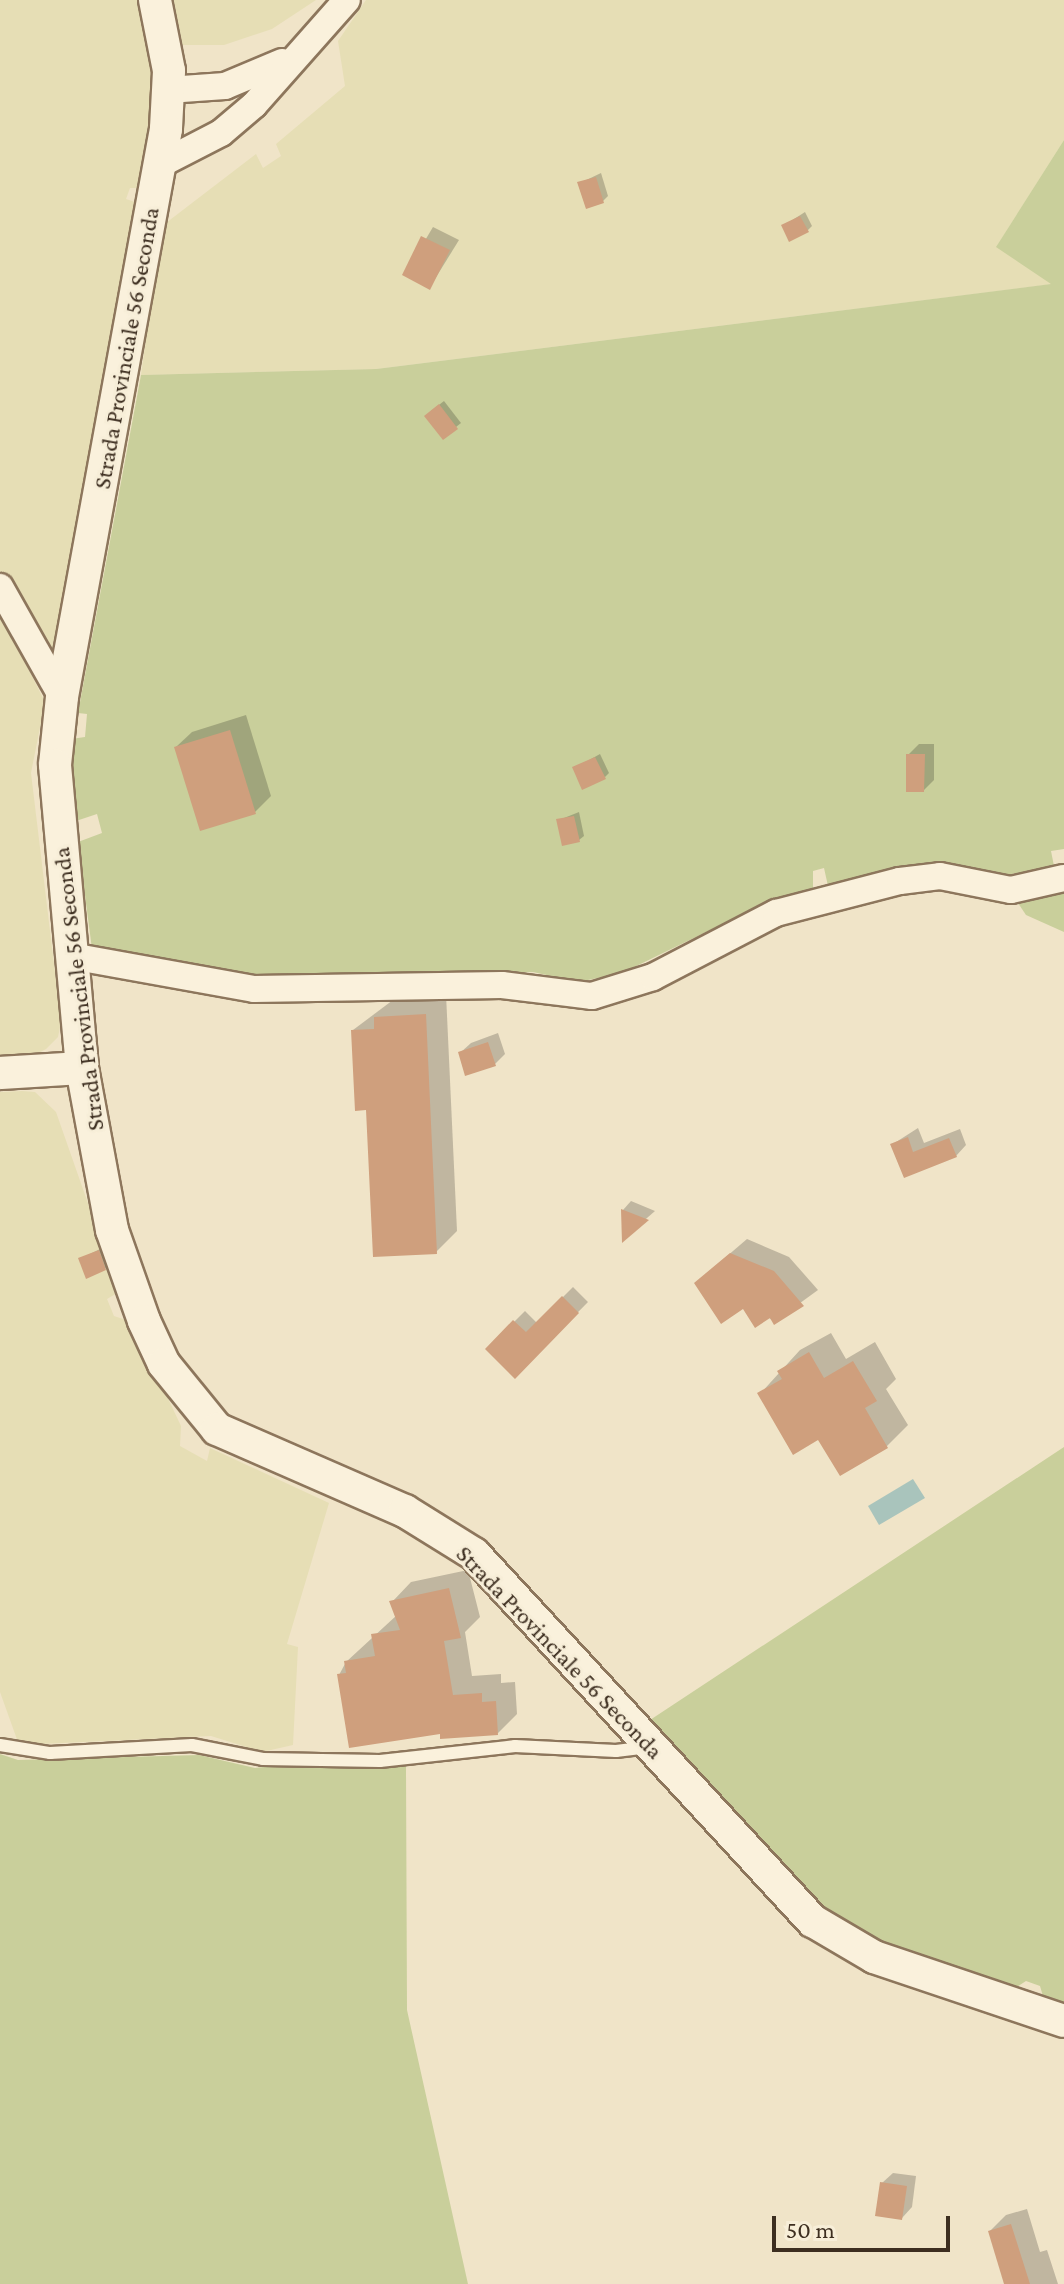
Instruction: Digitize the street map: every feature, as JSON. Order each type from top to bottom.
[{"type":"street","name":"Strada Provinciale 56 Seconda","points":[[155,0],[166,49],[168,90],[159,165],[62,697],[55,765],[82,1068],[112,1230],[144,1321],[164,1364],[188,1399],[217,1429],[246,1446],[405,1511],[474,1554],[813,1921],[844,1943],[1064,2021]]},
{"type":"street","points":[[159,165],[221,133],[347,0]]},
{"type":"street","points":[[168,90],[225,86],[296,55]]},
{"type":"street","points":[[0,587],[62,697]]},
{"type":"street","points":[[71,956],[254,989],[502,985],[592,996],[653,977],[776,913],[900,881],[940,876],[1011,890],[1064,878]]},
{"type":"street","points":[[0,1073],[82,1068]]},
{"type":"lane","points":[[0,1745],[50,1753],[192,1745],[263,1759],[380,1761],[502,1746],[616,1751],[650,1747]]},
{"type":"shaded area","points":[[0,0],[141,0],[153,46],[153,113],[140,188],[130,188],[126,199],[138,203],[56,657],[0,574]]},
{"type":"shaded area","points":[[168,0],[316,0],[272,29],[224,45],[178,45]]},
{"type":"shaded area","points":[[366,0],[1064,0],[1064,140],[997,246],[1053,284],[376,369],[141,375],[162,226],[256,154],[263,168],[281,156],[276,144],[345,86],[338,41]]},
{"type":"shaded area","points":[[0,613],[45,702],[31,773],[61,1022],[58,1037],[46,1049],[31,1057],[0,1061]]},
{"type":"shaded area","points":[[0,1092],[35,1092],[56,1112],[119,1292],[107,1299],[114,1316],[132,1322],[181,1426],[180,1446],[207,1461],[210,1448],[329,1503],[287,1644],[298,1647],[293,1745],[262,1752],[211,1736],[19,1745],[0,1692]]},
{"type":"green space","points":[[1064,140],[1064,849],[1051,851],[1054,866],[1001,876],[928,863],[828,886],[824,868],[813,871],[813,889],[774,899],[622,973],[578,982],[533,972],[263,977],[92,949],[78,842],[102,833],[97,814],[76,821],[71,739],[85,737],[87,714],[78,713],[141,375],[376,369],[1051,284],[996,247]]},
{"type":"green space","points":[[1064,889],[1064,932],[1026,915],[1018,903]]},
{"type":"green space","points":[[1064,1447],[1064,2010],[1045,2003],[1040,1986],[1026,1981],[1012,1990],[875,1944],[821,1909],[647,1722]]},
{"type":"green space","points":[[0,1754],[18,1760],[199,1755],[255,1768],[300,1763],[368,1769],[406,1766],[407,2010],[468,2284],[0,2284]]},
{"type":"water","points":[[913,1479],[925,1498],[879,1525],[868,1506]]},
{"type":"building","points":[[596,177],[604,203],[586,209],[577,182]]},
{"type":"building","points":[[800,216],[809,232],[789,242],[781,225]]},
{"type":"building","points":[[421,236],[450,250],[430,290],[402,275]]},
{"type":"building","points":[[439,404],[458,429],[443,440],[424,416]]},
{"type":"building","points":[[230,730],[256,814],[200,831],[174,747]]},
{"type":"building","points":[[906,754],[925,754],[924,792],[906,792]]},
{"type":"building","points":[[595,757],[606,779],[582,790],[572,767]]},
{"type":"building","points":[[574,816],[580,842],[562,846],[556,819]]},
{"type":"building","points":[[426,1014],[437,1254],[373,1257],[366,1110],[355,1111],[351,1030],[374,1029],[374,1017]]},
{"type":"building","points":[[488,1042],[496,1066],[465,1076],[458,1052]]},
{"type":"building","points":[[908,1137],[913,1152],[949,1138],[957,1157],[904,1178],[890,1144]]},
{"type":"building","points":[[621,1209],[649,1220],[622,1243]]},
{"type":"building","points":[[99,1250],[106,1270],[86,1279],[78,1258]]},
{"type":"building","points":[[730,1253],[774,1271],[804,1306],[774,1325],[770,1318],[755,1328],[743,1309],[721,1324],[694,1283]]},
{"type":"building","points":[[562,1296],[579,1313],[515,1379],[485,1349],[513,1320],[526,1332]]},
{"type":"building","points":[[809,1352],[824,1378],[853,1361],[877,1401],[865,1408],[888,1448],[840,1476],[818,1440],[793,1455],[757,1393],[782,1379],[777,1371]]},
{"type":"building","points":[[449,1588],[461,1638],[444,1641],[453,1695],[482,1693],[482,1702],[496,1701],[498,1735],[440,1739],[440,1734],[349,1748],[337,1674],[346,1673],[344,1661],[375,1656],[371,1634],[400,1630],[389,1601]]},
{"type":"building","points":[[880,2182],[907,2186],[902,2220],[875,2216]]},
{"type":"building","points":[[1011,2224],[1030,2284],[1004,2284],[988,2231]]}]
